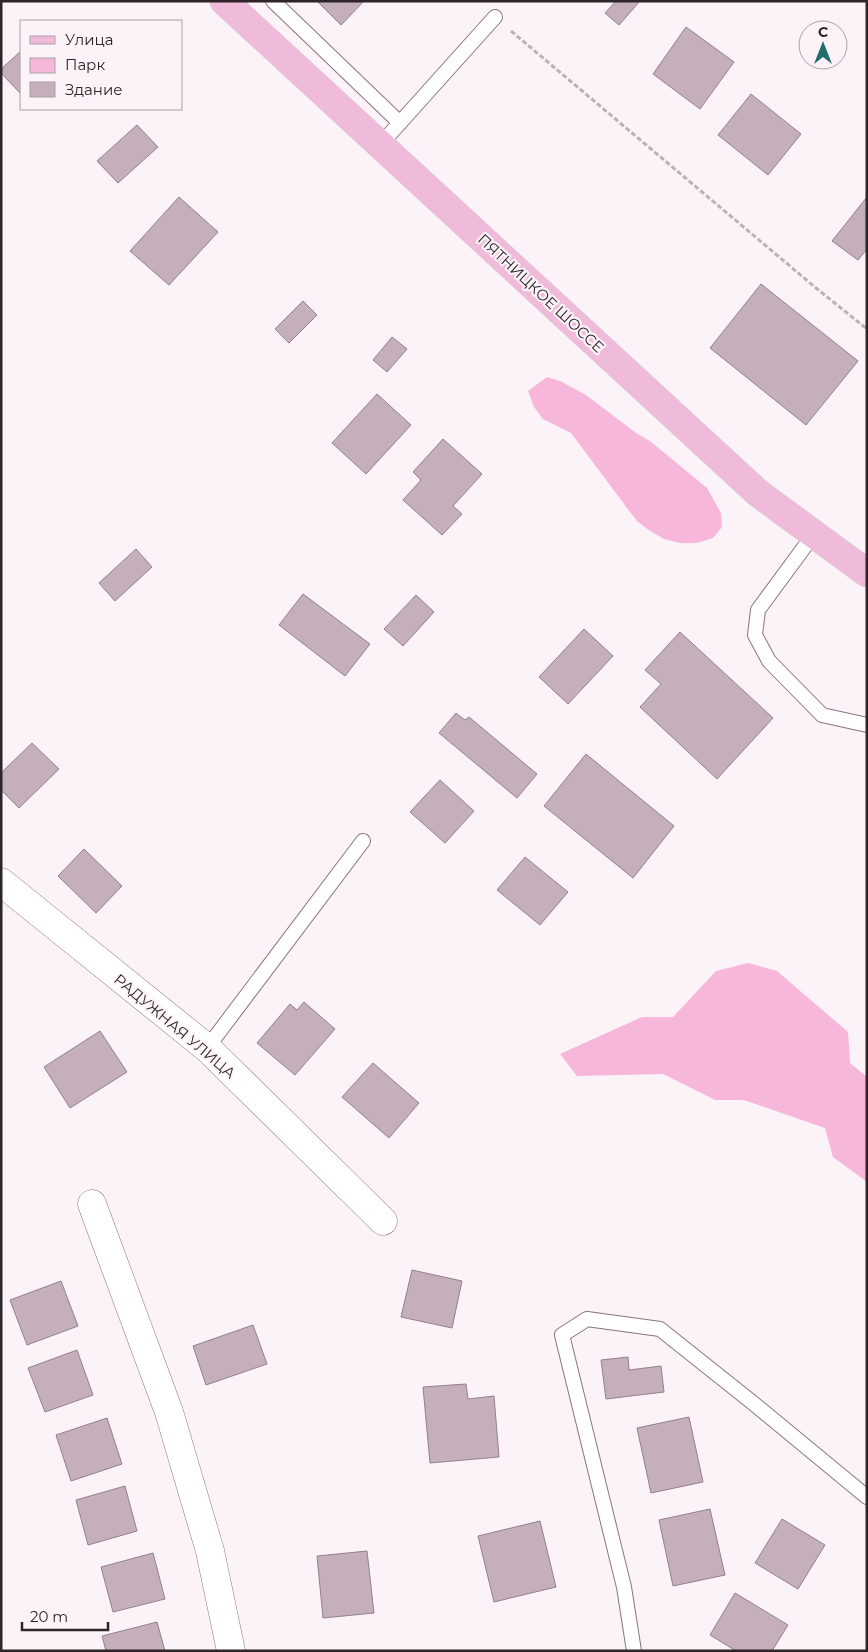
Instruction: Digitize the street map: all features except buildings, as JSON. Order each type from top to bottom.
[{"type":"main road","name":"ПЯТНИЦКОЕ ШОССЕ","points":[[224,1],[758,493],[867,573]]},
{"type":"street","name":"РАДУЖНАЯ УЛИЦА","points":[[1,882],[207,1048],[383,1221]]},
{"type":"street","points":[[92,1204],[169,1412],[210,1551],[231,1651]]},
{"type":"lane","points":[[273,1],[400,123]]},
{"type":"lane","points":[[380,145],[495,17]]},
{"type":"lane","points":[[814,534],[758,610],[755,635],[769,661],[822,715],[867,725]]},
{"type":"lane","points":[[207,1048],[362,841]]},
{"type":"lane","points":[[634,1651],[624,1587],[562,1335],[587,1319],[660,1329],[867,1497]]},
{"type":"path","points":[[495,17],[867,330]]},
{"type":"green space","points":[[547,377],[560,381],[586,395],[636,433],[650,441],[707,488],[721,513],[722,527],[713,538],[697,543],[680,543],[664,539],[637,521],[571,433],[543,419],[534,407],[528,391]]},
{"type":"green space","points":[[748,963],[777,971],[848,1032],[850,1063],[867,1077],[867,1182],[833,1157],[825,1128],[744,1100],[715,1100],[663,1074],[577,1076],[560,1054],[642,1017],[673,1017],[716,971]]}]
